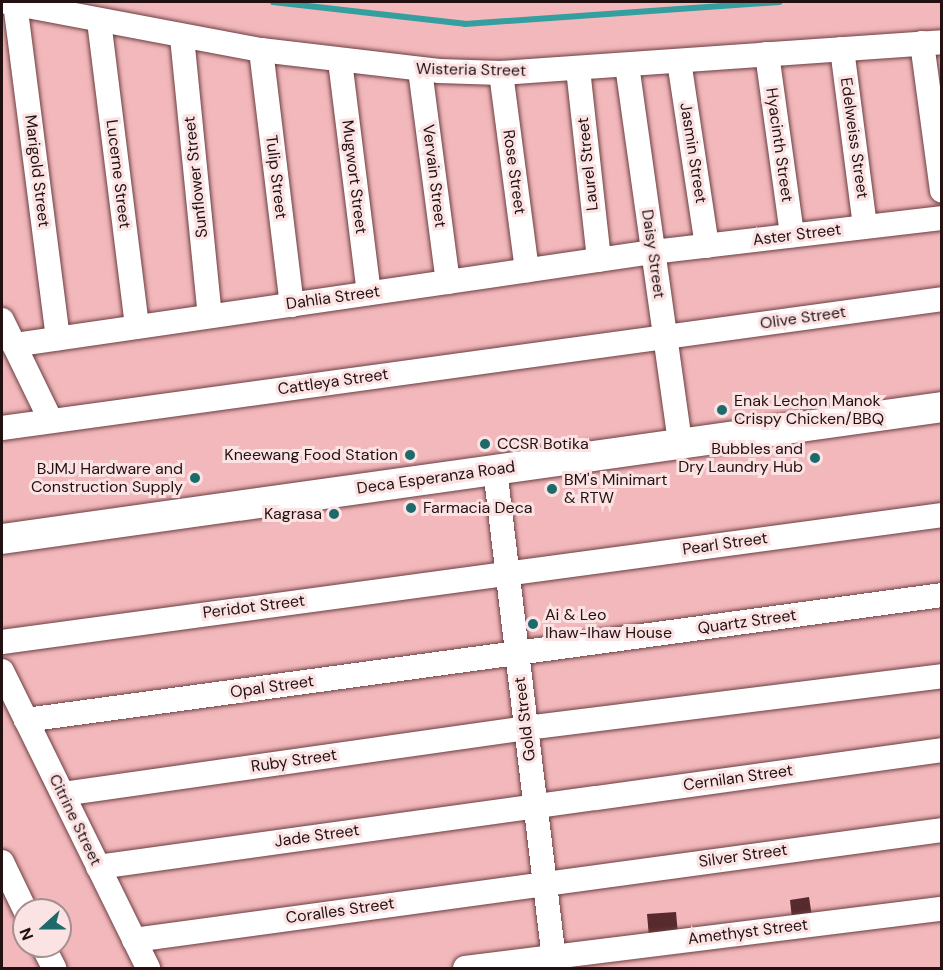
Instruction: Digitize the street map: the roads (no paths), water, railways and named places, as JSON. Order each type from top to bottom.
[{"type":"street","name":"Wisteria Street","points":[[10,2],[182,37],[340,61],[420,70],[501,73],[578,69],[932,42]]},
{"type":"street","name":"Marigold Street","points":[[10,2],[58,338]]},
{"type":"street","name":"Lucerne Street","points":[[99,21],[137,327]]},
{"type":"street","name":"Sunflower Street","points":[[182,37],[210,316]]},
{"type":"street","points":[[932,42],[942,191]]},
{"type":"street","name":"Edelweiss Street","points":[[842,49],[866,227]]},
{"type":"street","name":"Tulip Street","points":[[261,50],[292,304]]},
{"type":"street","name":"Hyacinth Street","points":[[767,54],[792,236]]},
{"type":"street","name":"Mugwort Street","points":[[340,61],[369,293]]},
{"type":"street","name":"Jasmin Street","points":[[679,61],[707,246]]},
{"type":"street","name":"Daisy Street","points":[[627,65],[680,443]]},
{"type":"street","name":"Laurel Street","points":[[578,69],[598,260]]},
{"type":"street","name":"Vervain Street","points":[[420,70],[448,282]]},
{"type":"street","name":"Rose Street","points":[[501,73],[527,270]]},
{"type":"street","name":"Aster Street","points":[[653,252],[942,218]]},
{"type":"street","name":"Dahlia Street","points":[[14,345],[653,252]]},
{"type":"street","name":"Olive Street","points":[[665,336],[942,299]]},
{"type":"street","points":[[2,320],[51,422]]},
{"type":"street","name":"Cattleya Street","points":[[2,428],[665,336]]},
{"type":"street","name":"Deca Esperanza Road","points":[[2,539],[942,407]]},
{"type":"street","name":"Gold Street","points":[[495,469],[554,962]]},
{"type":"street","name":"Pearl Street","points":[[508,574],[942,515]]},
{"type":"street","name":"Peridot Street","points":[[2,642],[508,574]]},
{"type":"street","name":"Quartz Street","points":[[517,653],[942,595]]},
{"type":"street","name":"Opal Street","points":[[26,720],[517,653]]},
{"type":"street","name":"Citrine Street","points":[[2,670],[148,969]]},
{"type":"street","name":"Ruby Street","points":[[63,794],[526,728],[942,676]]},
{"type":"street","name":"Cernilan Street","points":[[536,805],[942,750]]},
{"type":"street","name":"Jade Street","points":[[98,867],[536,805]]},
{"type":"street","name":"Silver Street","points":[[545,883],[942,830]]},
{"type":"street","points":[[2,862],[19,898]]},
{"type":"street","name":"Coralles Street","points":[[134,940],[545,883]]},
{"type":"street","name":"Amethyst Street","points":[[465,969],[554,962],[942,909]]},
{"type":"waterway","points":[[273,2],[465,24],[779,2]]},
{"type":"place","name":"Enak Lechon Manok Crispy Chicken/BBQ","points":[[722,410]]},
{"type":"place","name":"CCSR Botika","points":[[485,444]]},
{"type":"place","name":"Kneewang Food Station","points":[[410,455]]},
{"type":"place","name":"Bubbles and Dry Laundry Hub","points":[[815,458]]},
{"type":"place","name":"BJMJ Hardware and Construction Supply","points":[[195,478]]},
{"type":"place","name":"BM's Minimart & RTW","points":[[552,489]]},
{"type":"place","name":"Farmacia Deca","points":[[411,508]]},
{"type":"place","name":"Kagrasa","points":[[334,514]]},
{"type":"place","name":"Ai & Leo Ihaw-Ihaw House","points":[[533,624]]}]
